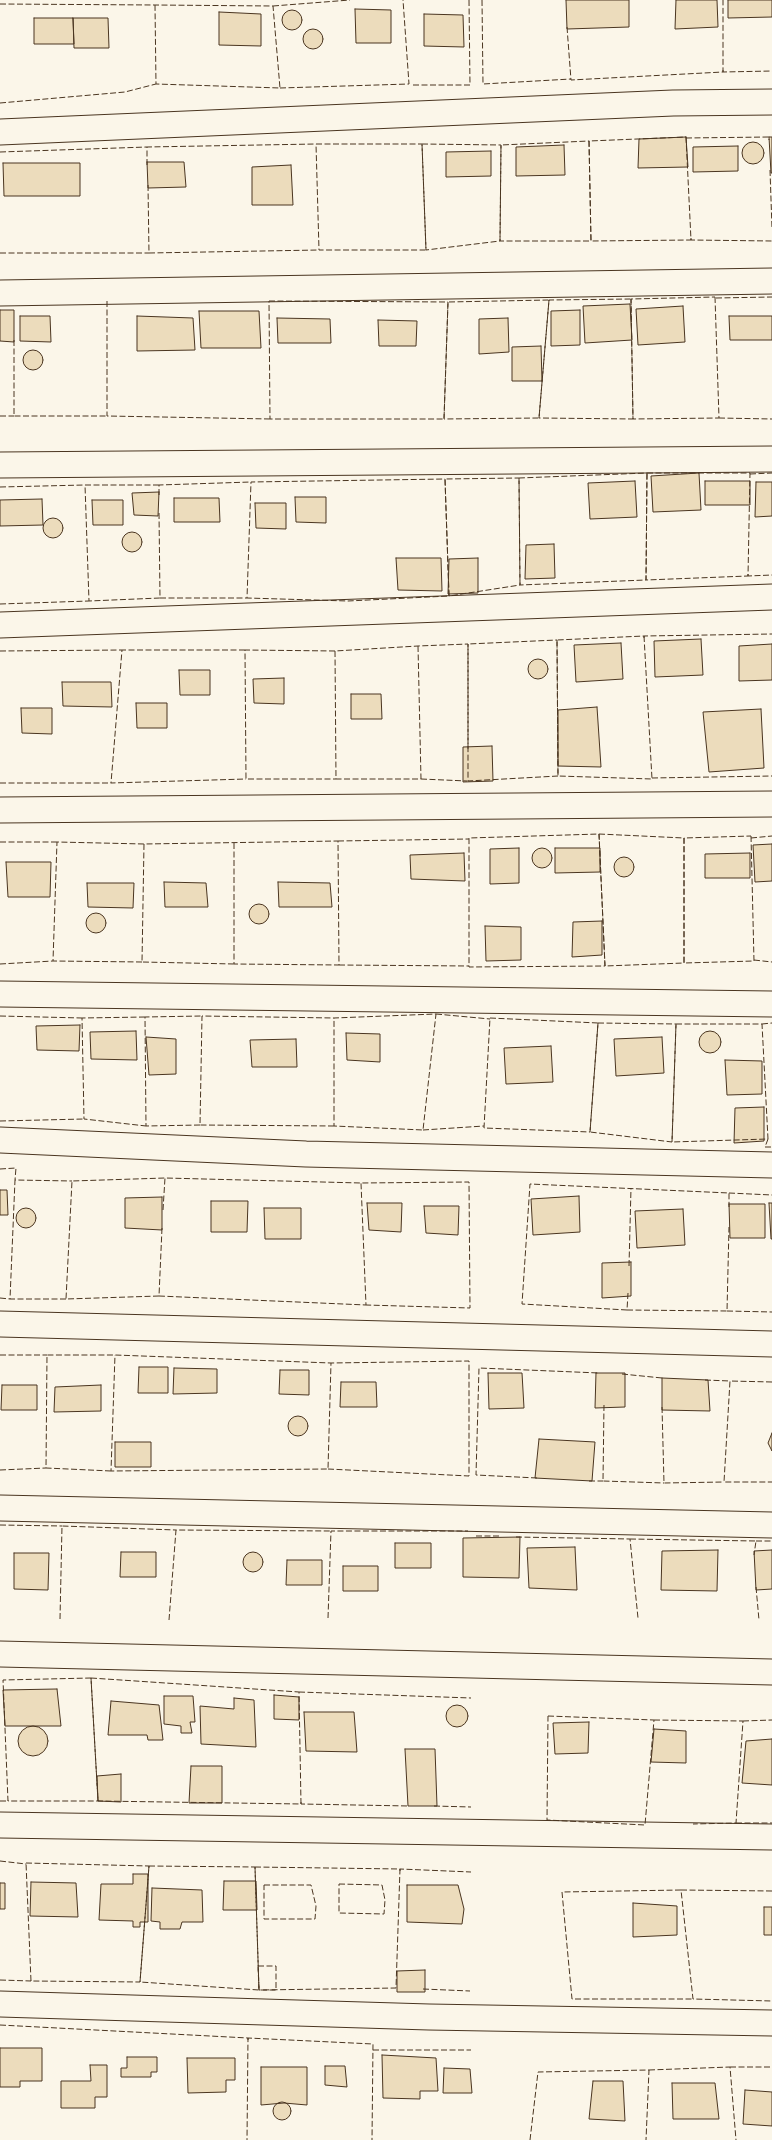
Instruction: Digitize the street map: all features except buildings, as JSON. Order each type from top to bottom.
[{"type":"street","points":[[0,132],[663,103],[772,102]]},
{"type":"street","points":[[0,293],[772,281]]},
{"type":"street","points":[[0,465],[772,459]]},
{"type":"street","points":[[0,625],[772,597]]},
{"type":"street","points":[[0,810],[772,804]]},
{"type":"street","points":[[0,994],[772,1004]]},
{"type":"street","points":[[0,1140],[306,1154],[772,1166]]},
{"type":"street","points":[[0,1324],[772,1344]]},
{"type":"street","points":[[0,1508],[772,1525]]},
{"type":"street","points":[[0,1654],[772,1672]]},
{"type":"street","points":[[0,1826],[772,1837]]},
{"type":"street","points":[[0,2004],[429,2017],[772,2023]]},
{"type":"fence","points":[[273,6],[350,0]]},
{"type":"fence","points":[[280,88],[409,84],[403,0]]},
{"type":"fence","points":[[413,85],[470,85],[469,0]]},
{"type":"fence","points":[[482,0],[483,84],[571,79]]},
{"type":"fence","points":[[567,27],[571,80],[723,72],[723,0]]},
{"type":"fence","points":[[0,4],[155,5],[273,6],[280,88],[156,84],[155,5]]},
{"type":"fence","points":[[723,70],[723,72],[772,71]]},
{"type":"fence","points":[[0,103],[125,92],[156,84]]},
{"type":"fence","points":[[686,137],[691,240],[591,241],[589,141],[686,137]]},
{"type":"fence","points":[[686,138],[769,137],[769,140]]},
{"type":"fence","points":[[589,141],[591,241],[500,241],[501,145],[589,141]]},
{"type":"fence","points":[[316,144],[422,144],[426,250],[319,250],[316,144]]},
{"type":"fence","points":[[147,165],[147,147],[316,144]]},
{"type":"fence","points":[[422,144],[501,145],[500,241],[426,250],[422,144]]},
{"type":"fence","points":[[0,152],[147,147]]},
{"type":"fence","points":[[770,170],[772,228]]},
{"type":"fence","points":[[148,185],[149,253],[319,250]]},
{"type":"fence","points":[[691,238],[691,240],[772,241]]},
{"type":"fence","points":[[0,253],[149,253]]},
{"type":"fence","points":[[715,297],[719,418],[633,419],[631,299],[715,297]]},
{"type":"fence","points":[[716,298],[772,297]]},
{"type":"fence","points":[[631,299],[633,419],[539,418],[549,300],[631,299]]},
{"type":"fence","points":[[549,300],[539,418],[444,419],[448,302],[549,300]]},
{"type":"fence","points":[[107,301],[107,416],[270,419]]},
{"type":"fence","points":[[269,301],[448,302],[444,419],[270,419],[269,301]]},
{"type":"fence","points":[[14,340],[14,416],[107,416]]},
{"type":"fence","points":[[0,416],[14,416]]},
{"type":"fence","points":[[719,418],[772,419]]},
{"type":"fence","points":[[647,473],[646,580],[520,585],[519,478],[647,473]]},
{"type":"fence","points":[[647,473],[750,473],[748,576],[646,580],[647,473]]},
{"type":"fence","points":[[750,474],[772,473]]},
{"type":"fence","points":[[519,478],[520,585],[449,596],[445,479],[519,478]]},
{"type":"fence","points":[[445,479],[449,596],[348,601],[247,598],[251,482],[445,479]]},
{"type":"fence","points":[[159,495],[159,485],[251,482]]},
{"type":"fence","points":[[159,485],[85,485],[89,601],[160,598]]},
{"type":"fence","points":[[0,487],[85,485]]},
{"type":"fence","points":[[159,513],[160,598],[247,598]]},
{"type":"fence","points":[[748,574],[748,576],[772,575]]},
{"type":"fence","points":[[0,604],[89,601]]},
{"type":"fence","points":[[644,638],[644,636],[772,634]]},
{"type":"fence","points":[[644,636],[652,779],[558,776],[557,640],[644,636]]},
{"type":"fence","points":[[557,640],[558,776],[468,781],[468,644],[557,640]]},
{"type":"fence","points":[[418,646],[421,779],[336,779],[335,651],[418,646],[468,644],[468,749]]},
{"type":"fence","points":[[245,650],[122,650],[111,783],[246,779]]},
{"type":"fence","points":[[0,651],[122,650]]},
{"type":"fence","points":[[335,651],[245,650],[246,779],[336,779]]},
{"type":"fence","points":[[652,778],[772,776]]},
{"type":"fence","points":[[421,779],[467,781]]},
{"type":"fence","points":[[0,783],[111,783]]},
{"type":"fence","points":[[599,834],[605,966],[469,967],[469,838],[599,834]]},
{"type":"fence","points":[[599,834],[684,838],[684,963],[605,966],[599,834]]},
{"type":"fence","points":[[751,836],[754,961],[684,963],[684,838],[751,836]]},
{"type":"fence","points":[[751,838],[772,836]]},
{"type":"fence","points":[[338,841],[469,839]]},
{"type":"fence","points":[[234,843],[234,964],[339,965],[338,841],[144,844],[142,962],[234,964]]},
{"type":"fence","points":[[0,842],[57,842]]},
{"type":"fence","points":[[142,962],[53,961],[57,842],[144,844]]},
{"type":"fence","points":[[754,960],[772,962]]},
{"type":"fence","points":[[0,964],[53,961]]},
{"type":"fence","points":[[339,965],[469,966]]},
{"type":"fence","points":[[436,1014],[490,1019]]},
{"type":"fence","points":[[334,1018],[334,1126],[423,1130],[436,1014],[334,1018],[202,1016],[200,1125],[334,1126]]},
{"type":"fence","points":[[0,1016],[82,1018]]},
{"type":"fence","points":[[200,1125],[146,1126],[145,1017],[202,1016]]},
{"type":"fence","points":[[145,1017],[82,1018],[84,1119],[146,1126]]},
{"type":"fence","points":[[490,1018],[598,1023],[590,1132],[484,1128],[490,1018]]},
{"type":"fence","points":[[598,1023],[676,1024],[672,1142],[590,1132],[598,1023]]},
{"type":"fence","points":[[762,1024],[772,1023]]},
{"type":"fence","points":[[676,1024],[762,1024],[768,1139],[672,1142],[676,1024]]},
{"type":"fence","points":[[0,1121],[84,1119]]},
{"type":"fence","points":[[423,1130],[484,1126]]},
{"type":"fence","points":[[768,1139],[765,1147],[772,1147]]},
{"type":"fence","points":[[0,1169],[16,1168],[15,1180]]},
{"type":"fence","points":[[163,1210],[165,1178],[361,1183],[469,1182],[470,1308],[366,1305]]},
{"type":"fence","points":[[159,1296],[66,1299],[72,1181],[165,1178]]},
{"type":"fence","points":[[66,1299],[10,1299],[15,1180],[72,1181]]},
{"type":"fence","points":[[162,1228],[159,1296],[366,1305],[361,1183]]},
{"type":"fence","points":[[628,1293],[627,1310],[522,1304],[530,1184],[729,1193],[729,1207]]},
{"type":"fence","points":[[629,1266],[631,1188]]},
{"type":"fence","points":[[729,1193],[772,1195]]},
{"type":"fence","points":[[627,1310],[727,1311],[729,1227]]},
{"type":"fence","points":[[0,1298],[10,1299]]},
{"type":"fence","points":[[727,1311],[772,1312]]},
{"type":"fence","points":[[0,1355],[47,1355]]},
{"type":"fence","points":[[111,1471],[46,1468],[47,1355],[115,1355],[331,1363],[328,1469],[111,1471],[115,1355]]},
{"type":"fence","points":[[328,1469],[469,1476],[469,1361],[331,1363]]},
{"type":"fence","points":[[537,1478],[476,1475],[479,1368],[599,1373]]},
{"type":"fence","points":[[622,1374],[662,1378]]},
{"type":"fence","points":[[705,1380],[730,1381]]},
{"type":"fence","points":[[772,1382],[730,1381],[724,1482],[772,1482]]},
{"type":"fence","points":[[604,1405],[603,1481],[664,1483]]},
{"type":"fence","points":[[662,1407],[664,1483],[724,1482]]},
{"type":"fence","points":[[0,1470],[46,1468]]},
{"type":"fence","points":[[589,1481],[603,1481]]},
{"type":"fence","points":[[0,1525],[62,1526]]},
{"type":"fence","points":[[60,1619],[62,1526],[176,1530]]},
{"type":"fence","points":[[169,1620],[176,1530],[331,1531]]},
{"type":"fence","points":[[328,1618],[331,1531],[468,1531]]},
{"type":"fence","points":[[476,1536],[501,1536]]},
{"type":"fence","points":[[516,1537],[630,1539],[638,1618]]},
{"type":"fence","points":[[630,1539],[756,1541],[754,1555]]},
{"type":"fence","points":[[756,1541],[772,1541]]},
{"type":"fence","points":[[756,1587],[759,1620]]},
{"type":"fence","points":[[91,1678],[299,1692],[301,1804],[98,1801],[91,1678]]},
{"type":"fence","points":[[91,1678],[98,1801],[8,1801],[3,1680],[91,1678]]},
{"type":"fence","points":[[299,1692],[471,1698]]},
{"type":"fence","points":[[548,1716],[654,1720],[645,1825],[547,1820],[548,1716]]},
{"type":"fence","points":[[654,1720],[743,1721],[736,1823],[693,1824]]},
{"type":"fence","points":[[743,1721],[772,1720]]},
{"type":"fence","points":[[0,1801],[8,1800]]},
{"type":"fence","points":[[301,1802],[301,1804],[409,1806]]},
{"type":"fence","points":[[434,1806],[471,1807]]},
{"type":"fence","points":[[736,1823],[772,1823]]},
{"type":"fence","points":[[0,1861],[26,1864]]},
{"type":"fence","points":[[26,1863],[149,1866],[140,1982],[31,1981],[26,1863]]},
{"type":"fence","points":[[149,1866],[255,1867],[259,1990],[140,1982],[149,1866]]},
{"type":"fence","points":[[255,1867],[400,1869],[396,1988],[259,1990],[255,1867]]},
{"type":"fence","points":[[400,1871],[400,1869],[471,1872]]},
{"type":"fence","points":[[339,1884],[382,1885],[385,1900],[384,1914],[339,1913],[339,1884]]},
{"type":"fence","points":[[264,1885],[311,1885],[316,1906],[315,1919],[264,1919],[264,1885]]},
{"type":"fence","points":[[681,1890],[562,1892],[572,1999],[693,1999]]},
{"type":"fence","points":[[772,1891],[681,1890],[693,1999],[772,2001]]},
{"type":"fence","points":[[258,1966],[276,1966],[276,1990],[259,1990],[258,1966]]},
{"type":"fence","points":[[0,1980],[31,1981],[31,1979]]},
{"type":"fence","points":[[423,1989],[470,1991]]},
{"type":"fence","points":[[0,2025],[248,2038],[247,2140]]},
{"type":"fence","points":[[248,2040],[248,2038],[373,2044],[372,2140]]},
{"type":"fence","points":[[373,2050],[471,2050]]},
{"type":"fence","points":[[730,2067],[772,2067]]},
{"type":"fence","points":[[649,2070],[730,2067],[736,2140]]},
{"type":"fence","points":[[530,2140],[538,2072],[649,2070],[646,2140]]}]
